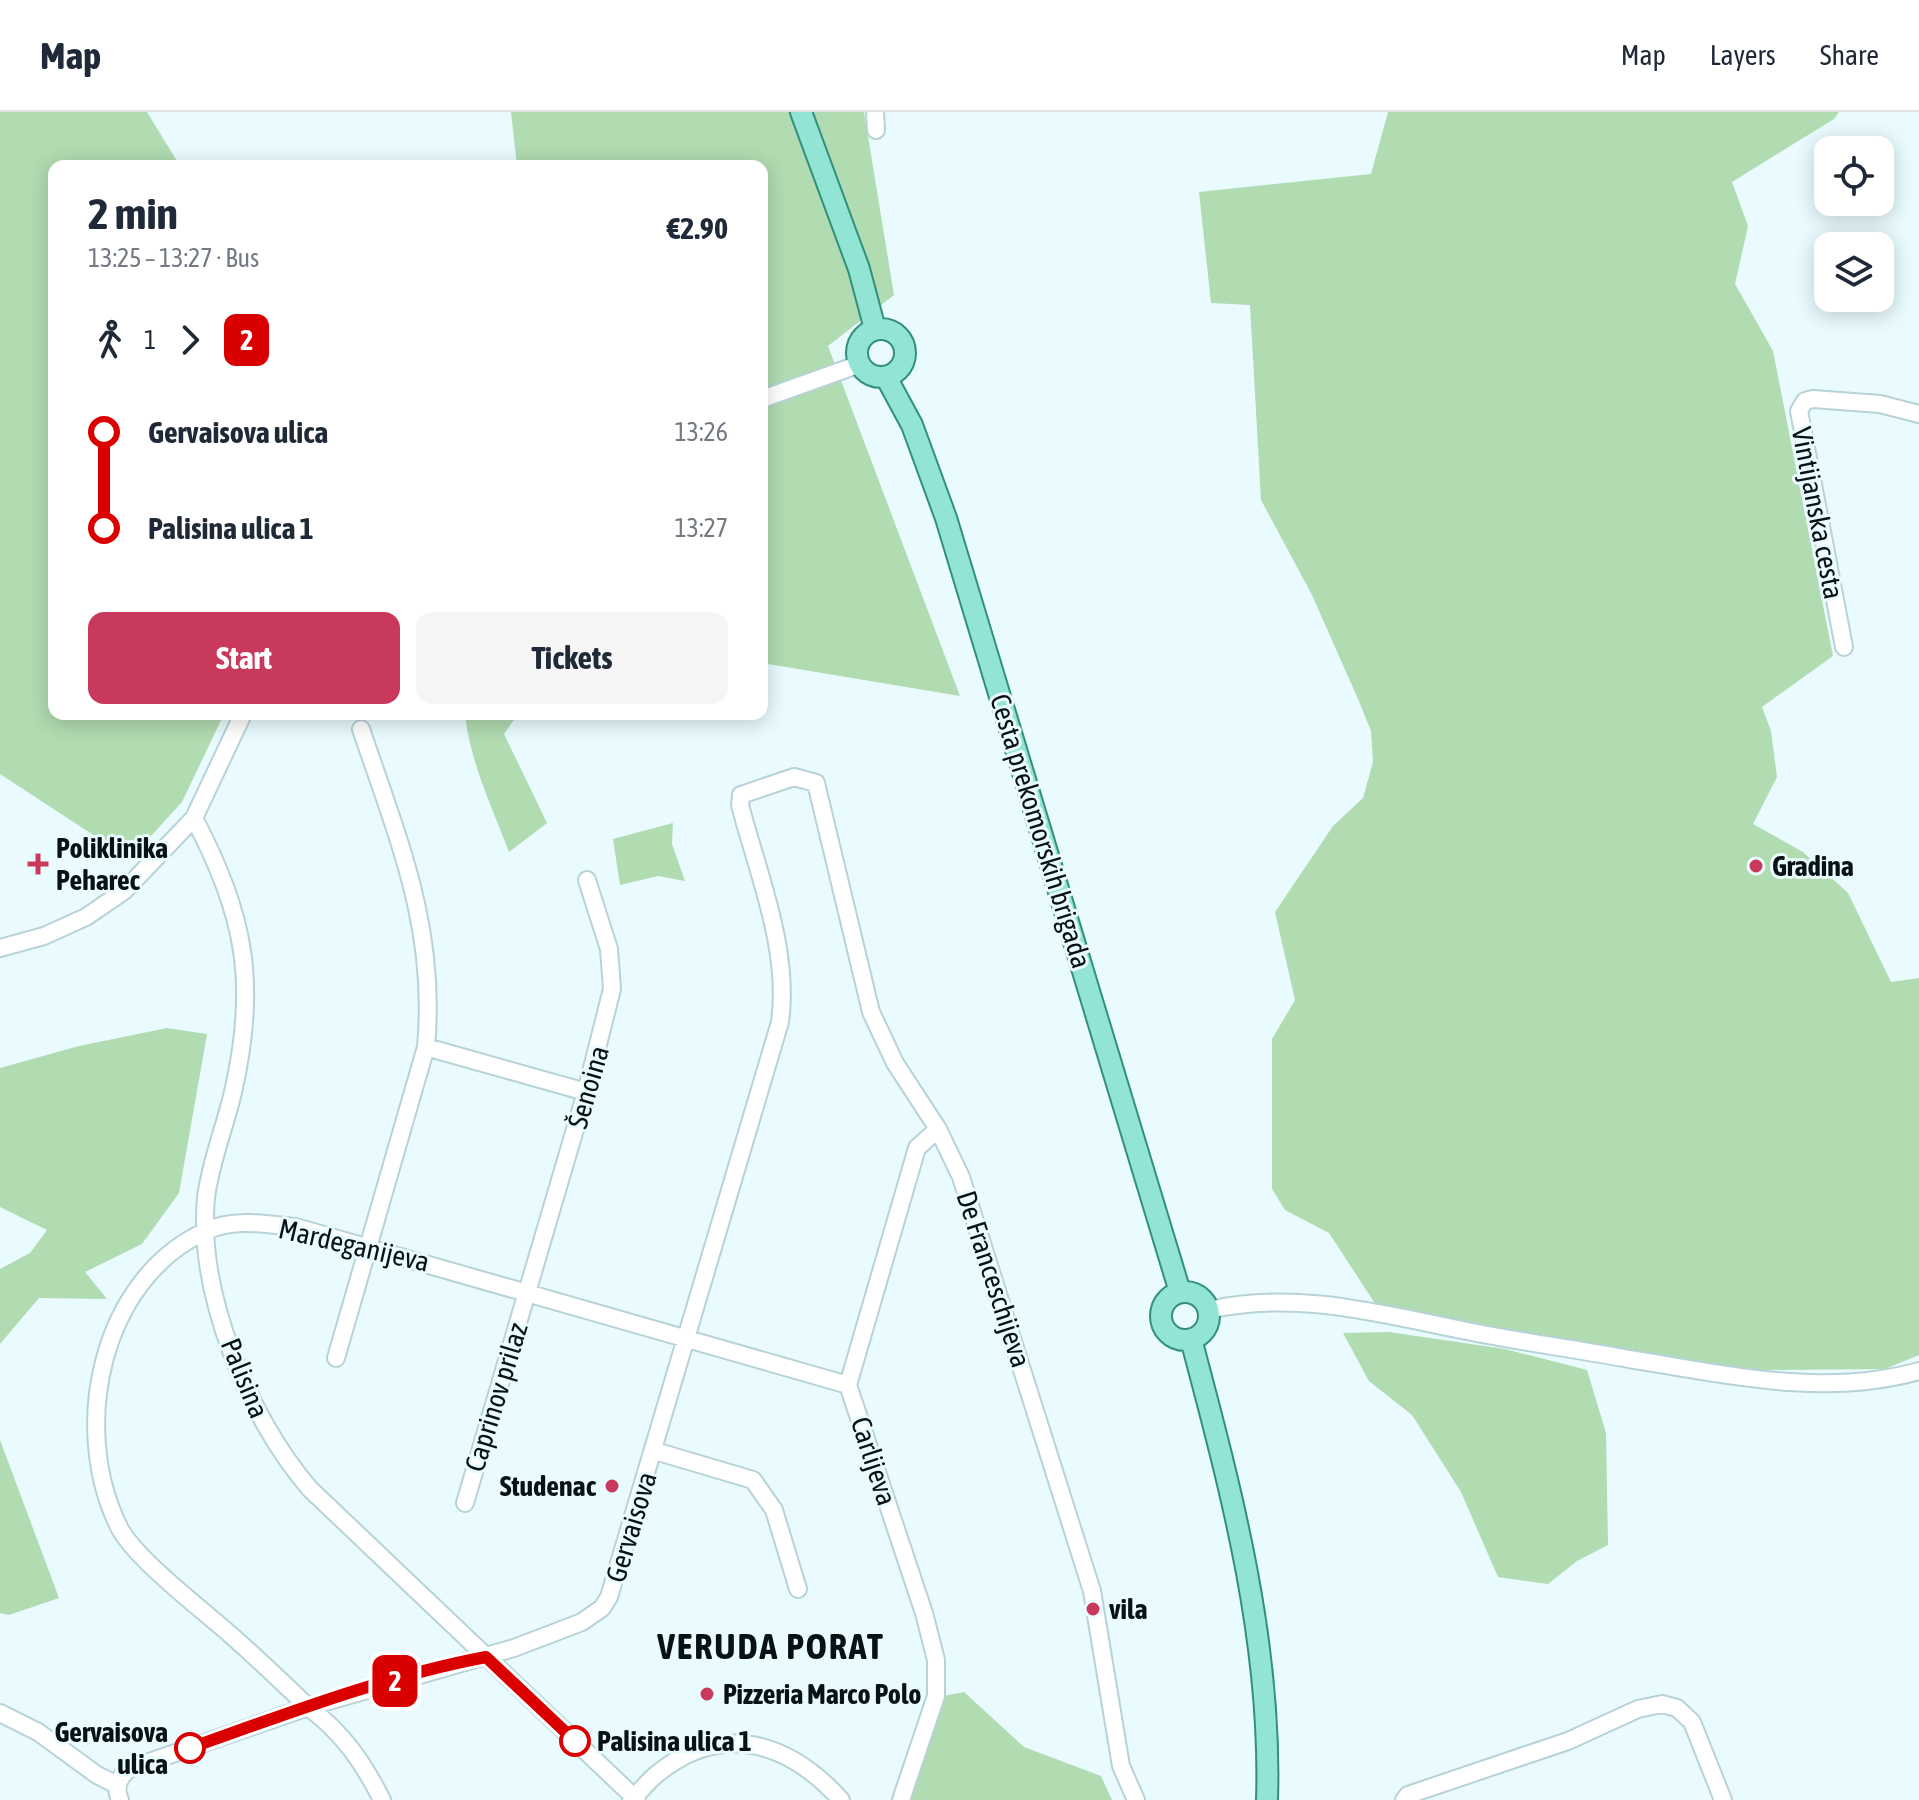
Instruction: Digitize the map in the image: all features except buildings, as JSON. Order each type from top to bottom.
[{"type":"main road","points":[[801,112],[859,269],[875,329]]},
{"type":"main road","points":[[875,329],[894,332],[904,347],[902,366],[886,377],[868,374],[860,364],[857,349],[860,340],[875,329]]},
{"type":"main road","name":"Cesta prekomorskih brigada","points":[[886,377],[912,425],[946,518],[1180,1292]]},
{"type":"main road","points":[[1180,1292],[1198,1295],[1209,1310],[1206,1328],[1191,1339],[1173,1336],[1162,1321],[1165,1303],[1180,1292]]},
{"type":"main road","points":[[1191,1339],[1250,1581],[1261,1670],[1267,1800]]},
{"type":"street","points":[[875,112],[876,130]]},
{"type":"street","points":[[768,397],[860,364]]},
{"type":"street","name":"Vintijanska cesta","points":[[1844,647],[1799,411],[1805,401],[1813,399],[1880,404],[1919,414]]},
{"type":"street","points":[[0,948],[44,936],[86,917],[124,891],[194,818],[240,720]]},
{"type":"street","points":[[336,1358],[426,1047],[430,1008],[424,932],[416,896],[361,729]]},
{"type":"street","name":"Gervaisova","points":[[119,1792],[121,1775],[129,1769],[308,1707],[449,1664],[486,1657],[582,1622],[602,1608],[616,1584],[780,1022],[783,998],[779,954],[740,805],[741,795],[794,777],[807,778]]},
{"type":"street","name":"De Franceschijeva","points":[[807,778],[816,783],[871,1012],[895,1063],[938,1129],[961,1177],[1088,1577],[1110,1686],[1121,1766],[1136,1800]]},
{"type":"street","name":"Palisina","points":[[194,818],[236,912],[246,991],[233,1090],[206,1196],[205,1231],[213,1283],[244,1387],[284,1459],[310,1489],[634,1799]]},
{"type":"street","name":"Šenoina","points":[[527,1292],[603,1034],[612,973],[587,880]]},
{"type":"street","points":[[426,1047],[586,1092]]},
{"type":"street","name":"Carlijeva","points":[[901,1800],[936,1696],[936,1660],[924,1613],[848,1385],[917,1148],[938,1129]]},
{"type":"street","name":"Mardeganijeva","points":[[382,1800],[353,1750],[334,1726],[308,1707],[160,1573],[119,1528],[95,1451],[96,1393],[120,1318],[148,1274],[166,1257],[205,1231],[229,1224],[280,1225],[320,1231],[848,1385]]},
{"type":"street","name":"Caprinov prilaz","points":[[465,1503],[527,1292]]},
{"type":"street","points":[[1209,1310],[1247,1301],[1299,1302],[1358,1309],[1468,1331],[1765,1381],[1834,1383],[1898,1377],[1919,1371]]},
{"type":"street","name":"Gervaisova","points":[[655,1451],[753,1480],[774,1510],[798,1589]]},
{"type":"street","points":[[1404,1800],[1408,1795],[1568,1741],[1638,1709],[1662,1704],[1677,1708],[1692,1722],[1723,1800]]},
{"type":"street","points":[[0,1713],[38,1732],[119,1792]]},
{"type":"street","points":[[634,1799],[675,1762],[695,1751],[730,1742],[786,1755],[806,1766],[841,1800]]},
{"type":"green space","points":[[0,112],[147,112],[176,160],[48,160],[48,720],[221,720],[182,802],[130,859],[0,774]]},
{"type":"green space","points":[[511,112],[864,112],[894,295],[828,346],[960,696],[768,664],[768,160],[516,160]]},
{"type":"green space","points":[[1388,112],[1839,112],[1834,119],[1732,182],[1748,226],[1735,284],[1773,351],[1833,656],[1762,707],[1771,731],[1777,777],[1753,824],[1803,852],[1848,893],[1891,982],[1919,978],[1919,1355],[1885,1369],[1763,1370],[1631,1353],[1378,1308],[1329,1233],[1285,1210],[1272,1189],[1272,1039],[1295,1000],[1275,912],[1333,826],[1363,798],[1373,762],[1371,731],[1312,595],[1261,500],[1250,305],[1211,303],[1199,192],[1371,174]]},
{"type":"green space","points":[[466,720],[514,720],[504,734],[547,823],[509,852],[477,767]]},
{"type":"green space","points":[[673,823],[672,844],[685,881],[658,876],[620,885],[613,839]]},
{"type":"green space","points":[[167,1028],[207,1034],[179,1193],[142,1244],[85,1272],[107,1299],[39,1298],[0,1344],[0,1269],[30,1253],[47,1230],[0,1207],[0,1068],[79,1046]]},
{"type":"green space","points":[[1389,1332],[1505,1349],[1587,1370],[1606,1433],[1608,1545],[1577,1561],[1548,1584],[1498,1577],[1461,1492],[1412,1415],[1369,1381],[1343,1333]]},
{"type":"green space","points":[[0,1440],[59,1598],[9,1615],[0,1613]]},
{"type":"green space","points":[[964,1692],[1024,1747],[1101,1776],[1112,1800],[911,1800],[943,1696]]},
{"type":"bus line","name":"2","points":[[190,1748],[308,1707],[449,1664],[486,1657],[575,1741]]},
{"type":"place","name":"Poliklinika Peharec","points":[[38,864]]},
{"type":"place","name":"Gradina","points":[[1756,866]]},
{"type":"place","name":"Studenac","points":[[612,1486]]},
{"type":"place","name":"vila","points":[[1093,1609]]},
{"type":"place","name":"Pizzeria Marco Polo","points":[[707,1694]]},
{"type":"place","name":"Palisina ulica 1","points":[[575,1741]]},
{"type":"place","name":"Gervaisova ulica","points":[[190,1748]]},
{"type":"district","name":"VERUDA PORAT","points":[[771,1646]]}]
